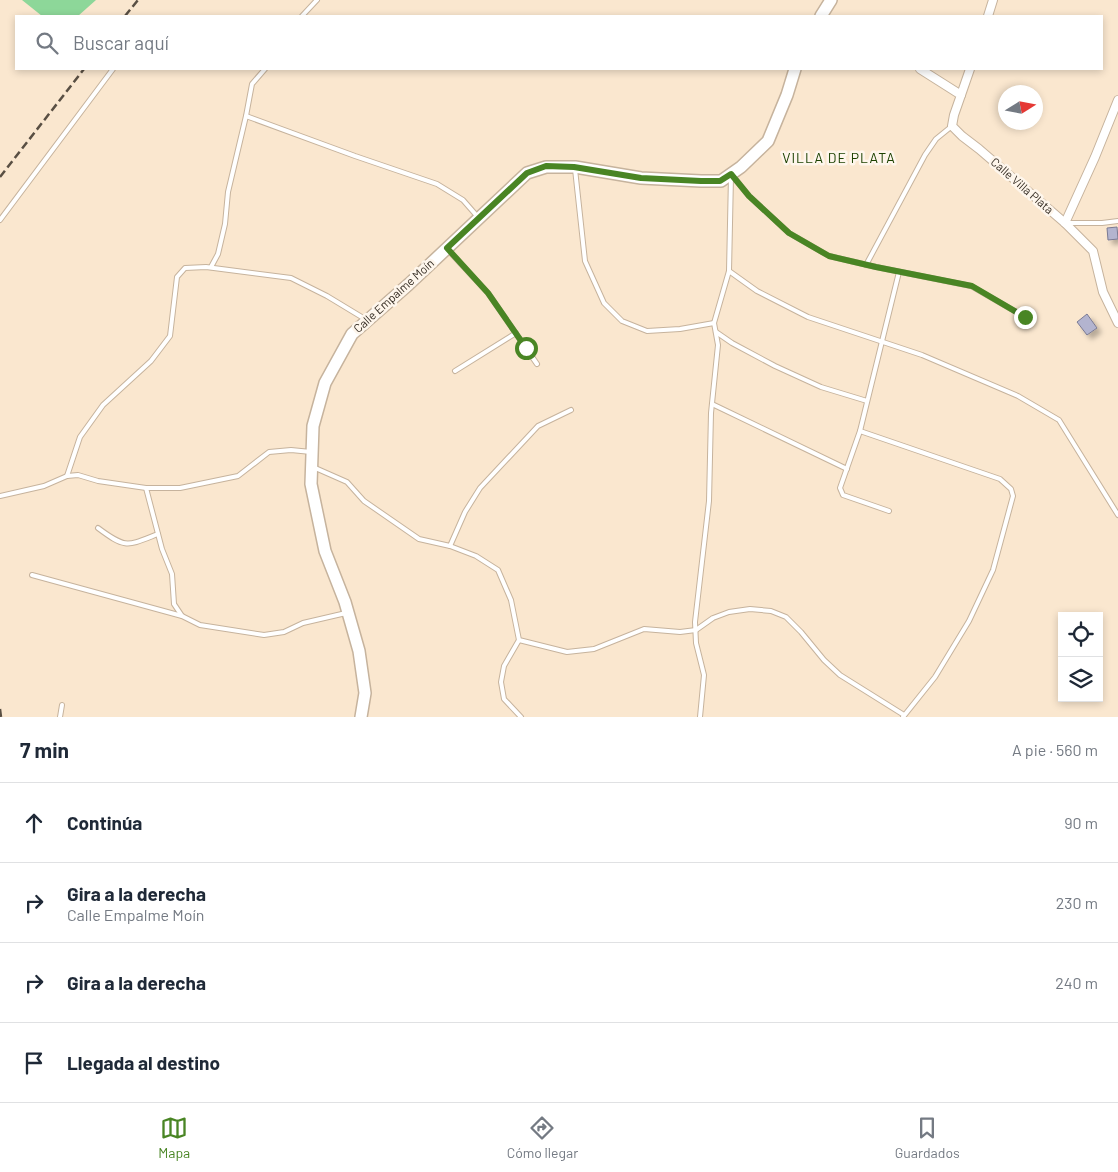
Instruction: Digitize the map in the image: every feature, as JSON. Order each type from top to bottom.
[{"type":"street","points":[[822,15],[831,0]]},
{"type":"street","points":[[988,15],[993,0]]},
{"type":"street","name":"Calle Empalme Moín","points":[[361,717],[365,693],[358,652],[346,602],[324,551],[310,484],[313,426],[325,383],[352,334],[527,173],[546,166],[574,167],[641,178],[720,181],[741,167],[768,141],[796,70]]},
{"type":"street","points":[[922,70],[961,95]]},
{"type":"street","points":[[952,126],[970,70]]},
{"type":"street","points":[[1066,223],[1117,105]]},
{"type":"street","name":"Calle Villa Plata","points":[[952,126],[1066,223],[1093,251],[1103,292],[1118,323]]},
{"type":"lane","points":[[303,15],[317,0]]},
{"type":"lane","points":[[0,220],[112,70]]},
{"type":"lane","points":[[211,267],[218,254],[222,239],[228,192],[252,84],[264,70]]},
{"type":"lane","points":[[246,116],[436,184],[463,200],[479,218]]},
{"type":"lane","points":[[866,265],[925,155],[936,139],[952,126]]},
{"type":"lane","points":[[574,167],[585,261],[604,303],[622,321],[647,331],[714,324]]},
{"type":"lane","points":[[731,174],[749,196],[789,233],[829,256],[972,286],[1025,317]]},
{"type":"lane","points":[[700,717],[704,675],[696,643],[695,622],[709,501],[712,404],[718,345],[714,324],[729,272],[731,174]]},
{"type":"lane","points":[[1066,223],[1118,221]]},
{"type":"lane","points":[[447,248],[488,293],[537,364]]},
{"type":"lane","points":[[67,476],[80,437],[104,405],[150,361],[170,336],[176,277],[185,268],[211,267],[291,278],[327,296],[367,320]]},
{"type":"lane","points":[[729,272],[757,291],[808,317],[922,355],[1018,396],[1059,420],[1118,515]]},
{"type":"lane","points":[[889,511],[844,496],[840,488],[860,431],[899,272]]},
{"type":"lane","points":[[716,332],[732,344],[821,387],[868,401]]},
{"type":"lane","points":[[454,371],[516,333]]},
{"type":"lane","points":[[712,404],[847,469]]},
{"type":"lane","points":[[450,546],[465,512],[480,488],[538,426],[571,410]]},
{"type":"lane","points":[[519,640],[567,652],[594,649],[644,629],[680,632],[696,630],[713,618],[729,612],[750,609],[772,611],[786,617],[840,675],[903,716],[935,677],[969,621],[993,570],[1013,496],[1012,489],[1000,479],[860,431]]},
{"type":"lane","points":[[0,496],[44,486],[67,476],[78,475],[98,481],[146,488],[180,488],[238,476],[268,452],[290,450],[312,452]]},
{"type":"lane","points":[[311,466],[348,482],[364,501],[419,539],[450,546],[476,556],[498,570],[511,600],[519,640],[504,666],[501,682],[504,699],[521,717]]},
{"type":"lane","points":[[146,488],[162,549],[172,574],[174,604],[182,616]]},
{"type":"lane","points":[[98,528],[113,539],[125,544],[138,542],[158,534]]},
{"type":"lane","points":[[32,575],[182,616],[200,625],[264,635],[284,632],[303,623],[348,612]]},
{"type":"lane","points":[[60,717],[62,705]]},
{"type":"green space","points":[[22,0],[96,0],[79,15],[41,15]]},
{"type":"building","points":[[1117,227],[1118,239],[1108,240],[1107,228]]},
{"type":"building","points":[[1087,314],[1097,328],[1087,335],[1077,322]]},
{"type":"railway","points":[[126,15],[138,0]]},
{"type":"railway","points":[[0,177],[83,70]]},
{"type":"railway","points":[[0,709],[1,717]]},
{"type":"district","name":"VILLA DE PLATA","points":[[839,158]]},
{"type":"route","points":[[526,348],[488,293],[447,248],[527,173],[546,166],[574,167],[641,178],[701,181],[720,181],[731,174],[749,196],[789,233],[829,256],[972,286],[1025,317]]}]
